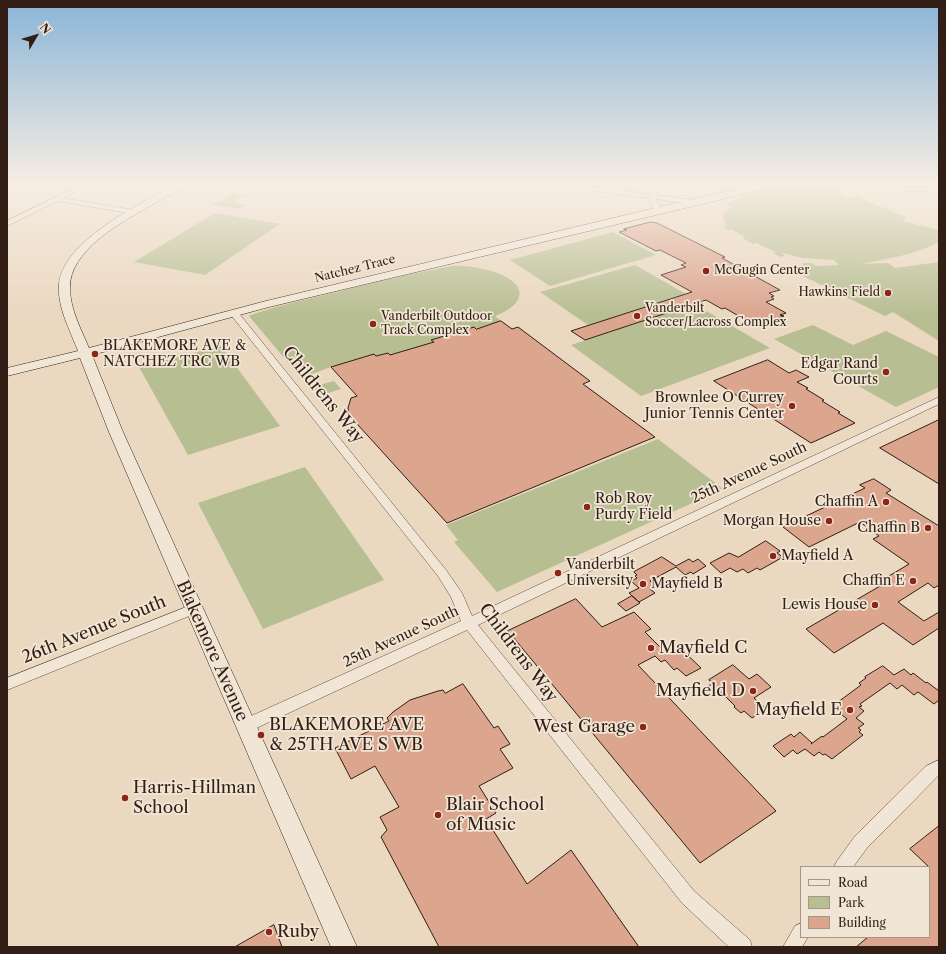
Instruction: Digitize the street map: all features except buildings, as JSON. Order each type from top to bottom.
[{"type":"main road","name":"Blakemore Avenue","points":[[112,227],[83,248],[66,274],[63,289],[67,308],[116,432],[244,726],[344,947]]},
{"type":"main road","name":"Natchez Trace","points":[[7,372],[85,353],[288,299],[594,227]]},
{"type":"street","name":"Childrens Way","points":[[234,313],[442,573],[457,596],[469,622],[688,897],[743,947]]},
{"type":"street","name":"25th Avenue South","points":[[244,726],[469,622],[939,400]]},
{"type":"street","name":"26th Avenue South","points":[[7,684],[194,609]]},
{"type":"street","points":[[844,866],[861,842],[932,771],[939,767]]},
{"type":"street","points":[[792,947],[800,934]]},
{"type":"green space","points":[[193,227],[276,227],[205,275],[134,262]]},
{"type":"green space","points":[[722,227],[925,227],[939,230],[939,242],[921,250],[902,256],[862,264],[888,263],[895,268],[939,262],[939,341],[893,312],[885,316],[797,273],[799,268],[802,268],[803,263],[811,263],[816,266],[839,265],[834,260],[803,258],[782,253],[785,256],[780,257],[773,253],[776,252],[756,243],[753,244],[742,238],[745,237],[731,229],[728,230]]},
{"type":"green space","points":[[613,232],[656,255],[550,286],[510,260]]},
{"type":"green space","points":[[635,265],[686,294],[588,325],[540,292]]},
{"type":"green space","name":"Vanderbilt Outdoor Track Complex","points":[[452,266],[479,268],[506,277],[518,288],[520,294],[518,300],[509,309],[495,316],[501,321],[476,329],[474,327],[431,340],[434,342],[390,355],[388,353],[331,367],[301,378],[249,316],[275,307],[352,288]]},
{"type":"green space","points":[[694,304],[770,348],[641,396],[571,345]]},
{"type":"green space","name":"Edgar Rand Courts","points":[[813,325],[853,345],[886,331],[939,357],[939,387],[896,407],[774,339]]},
{"type":"green space","points":[[221,346],[280,426],[188,455],[139,367]]},
{"type":"green space","points":[[334,381],[341,389],[319,396],[312,387]]},
{"type":"green space","name":"Rob Roy Purdy Field","points":[[658,439],[723,489],[497,592],[454,542],[458,540],[446,525]]},
{"type":"green space","points":[[305,467],[384,580],[263,629],[198,503]]},
{"type":"place","name":"McGugin Center","points":[[706,271]]},
{"type":"place","name":"Hawkins Field","points":[[888,293]]},
{"type":"place","name":"Vanderbilt Soccer/Lacross Complex","points":[[637,316]]},
{"type":"place","name":"Vanderbilt Outdoor Track Complex","points":[[373,324]]},
{"type":"place","name":"BLAKEMORE AVE & NATCHEZ TRC WB","points":[[95,354]]},
{"type":"place","name":"Edgar Rand Courts","points":[[886,372]]},
{"type":"place","name":"Brownlee O Currey Junior Tennis Center","points":[[792,406]]},
{"type":"place","name":"Chaffin A","points":[[886,502]]},
{"type":"place","name":"Rob Roy Purdy Field","points":[[587,507]]},
{"type":"place","name":"Morgan House","points":[[829,521]]},
{"type":"place","name":"Chaffin B","points":[[928,528]]},
{"type":"place","name":"Mayfield A","points":[[773,556]]},
{"type":"place","name":"Vanderbilt University","points":[[558,573]]},
{"type":"place","name":"Chaffin E","points":[[913,581]]},
{"type":"place","name":"Mayfield B","points":[[643,584]]},
{"type":"place","name":"Lewis House","points":[[875,605]]},
{"type":"place","name":"Mayfield C","points":[[651,648]]},
{"type":"place","name":"Mayfield D","points":[[753,691]]},
{"type":"place","name":"Mayfield E","points":[[850,710]]},
{"type":"place","name":"West Garage","points":[[643,727]]},
{"type":"place","name":"BLAKEMORE AVE & 25TH AVE S WB","points":[[261,735]]},
{"type":"place","name":"Harris-Hillman School","points":[[125,798]]},
{"type":"place","name":"Blair School of Music","points":[[438,815]]},
{"type":"place","name":"Ruby","points":[[269,932]]}]
